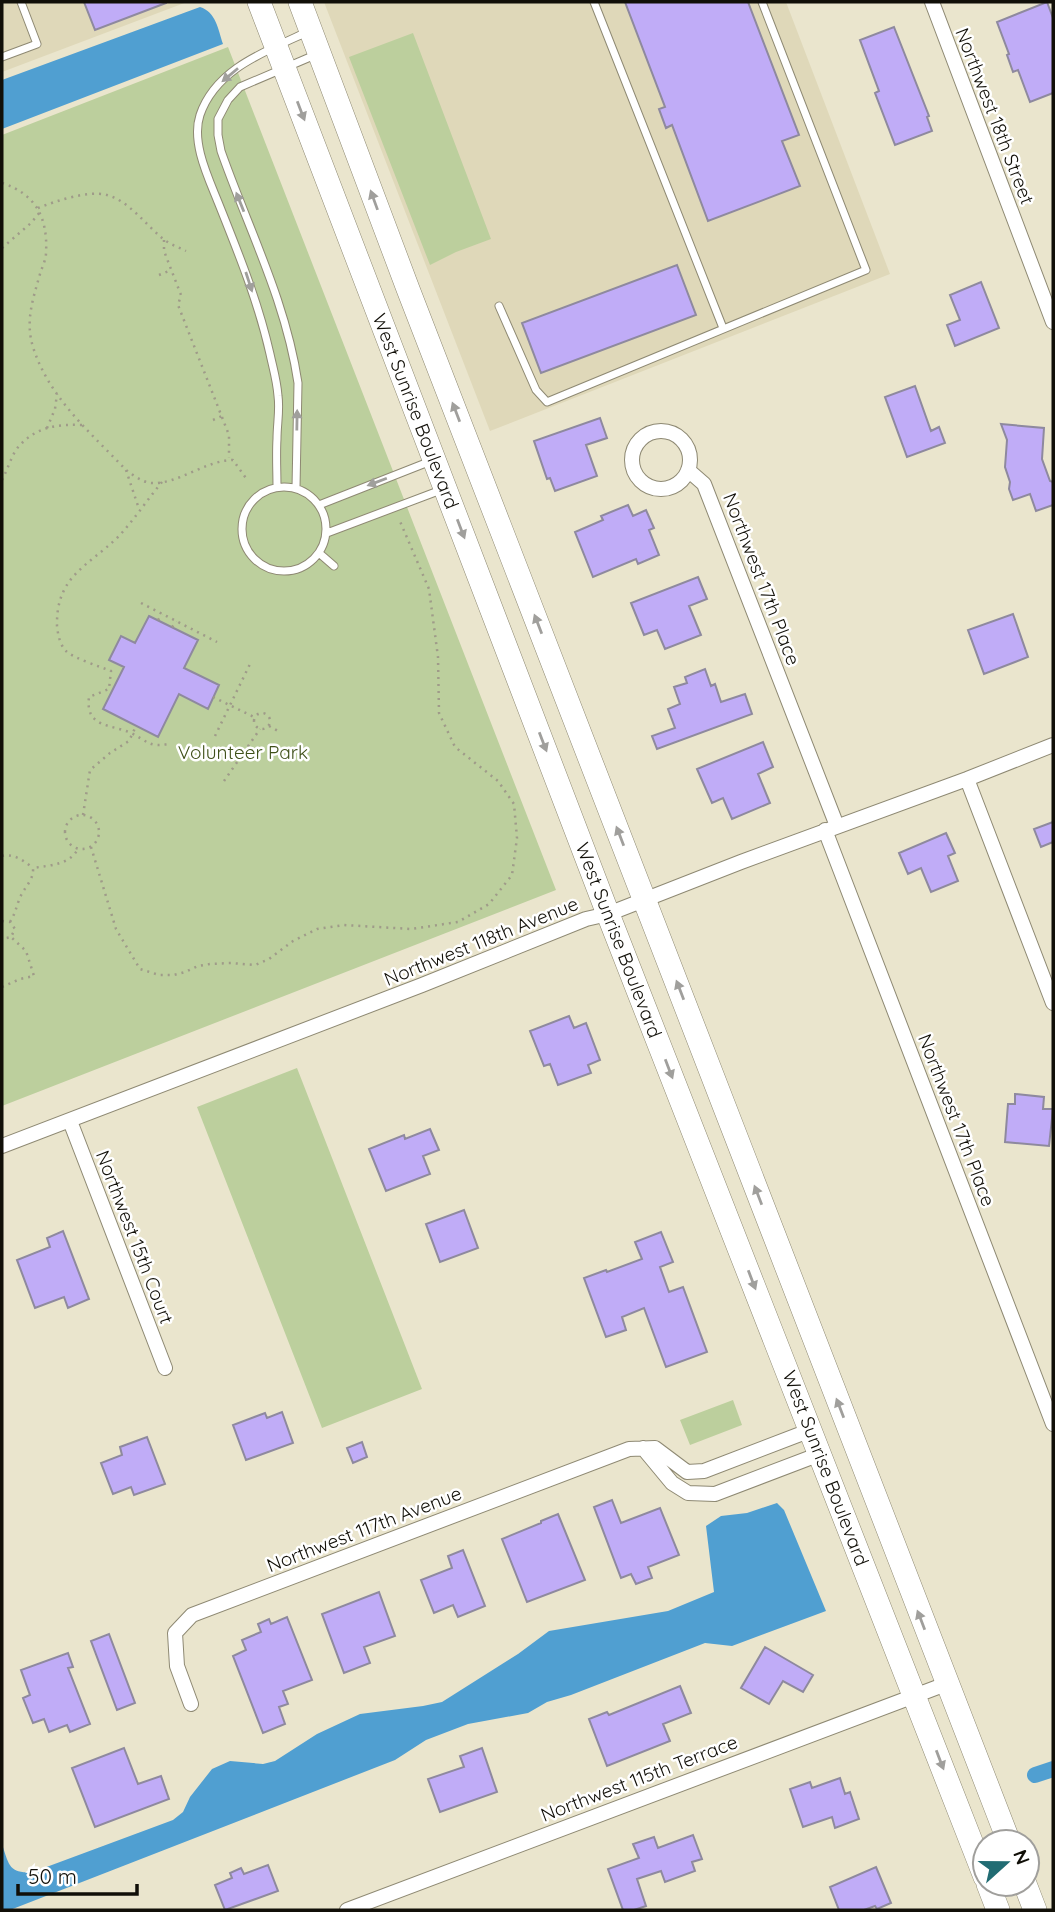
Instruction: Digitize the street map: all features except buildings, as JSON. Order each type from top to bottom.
[{"type":"highway","name":"West Sunrise Boulevard","points":[[259,2],[608,914],[971,1841]]},
{"type":"highway","name":"West Sunrise Boulevard","points":[[300,2],[408,289],[1003,1828]]},
{"type":"street","name":"Northwest 18th Street","points":[[932,2],[1053,321]]},
{"type":"street","name":"Northwest 17th Place","points":[[667,430],[684,441],[689,450],[688,470],[684,478],[668,488],[650,487],[636,476],[631,458],[633,449],[646,433],[667,430]]},
{"type":"street","name":"Northwest 17th Place","points":[[688,470],[704,484],[1053,1424]]},
{"type":"street","name":"Northwest 118th Avenue","points":[[2,1146],[422,985],[586,919],[608,914],[1053,745]]},
{"type":"street","points":[[967,779],[1053,1003]]},
{"type":"street","name":"Northwest 15th Court","points":[[70,1121],[165,1368]]},
{"type":"street","points":[[643,1448],[655,1448],[687,1472],[705,1471],[811,1430]]},
{"type":"street","points":[[643,1448],[673,1483],[688,1493],[715,1494],[820,1454]]},
{"type":"street","name":"Northwest 117th Avenue","points":[[191,1704],[177,1666],[175,1633],[192,1615],[629,1449],[643,1448]]},
{"type":"street","points":[[737,1459],[746,1482]]},
{"type":"street","name":"Northwest 115th Terrace","points":[[347,1910],[946,1684]]},
{"type":"lane","points":[[2,57],[37,44],[21,2]]},
{"type":"lane","points":[[594,2],[723,328]]},
{"type":"lane","points":[[499,306],[536,390],[547,402],[866,270],[762,2]]},
{"type":"lane","points":[[296,488],[296,366],[273,284],[227,167],[218,135],[218,119],[228,100],[240,87],[311,30]]},
{"type":"lane","points":[[277,487],[277,383],[265,331],[250,284],[200,152],[199,118],[215,87],[249,60],[320,53]]},
{"type":"lane","points":[[319,505],[435,459]]},
{"type":"lane","points":[[277,487],[296,488],[309,494],[319,505],[325,518],[327,533],[323,547],[307,565],[296,570],[271,569],[250,554],[244,542],[244,516],[250,504],[266,490],[277,487]]},
{"type":"lane","points":[[327,533],[446,488]]},
{"type":"lane","points":[[319,553],[334,566]]},
{"type":"path","points":[[2,183],[26,194],[39,210],[45,227],[46,254],[28,324],[45,377],[67,408],[127,470],[150,483],[162,482],[223,460],[233,460],[248,481]]},
{"type":"path","points":[[2,248],[31,223],[39,210],[62,199],[94,194],[117,200],[164,240],[186,251]]},
{"type":"path","points":[[164,240],[164,251],[181,295],[178,305],[229,435],[228,460]]},
{"type":"path","points":[[159,275],[171,270]]},
{"type":"path","points":[[180,332],[188,329]]},
{"type":"path","points":[[47,428],[55,409],[57,394]]},
{"type":"path","points":[[213,420],[222,416]]},
{"type":"path","points":[[2,480],[19,446],[41,430],[60,424],[83,425]]},
{"type":"path","points":[[127,470],[139,509]]},
{"type":"path","points":[[162,482],[116,539],[81,568],[63,589],[57,610],[58,636],[67,652],[111,671],[108,689],[89,698],[91,716],[99,723],[132,734],[145,743],[159,746],[168,744]]},
{"type":"path","points":[[91,847],[116,929],[140,969],[159,975],[185,972],[210,964],[255,965],[269,960],[293,941],[317,929],[344,925],[411,929],[458,922],[489,904],[512,874],[517,838],[514,804],[498,781],[454,747],[439,713],[438,657],[429,589],[399,519]]},
{"type":"path","points":[[141,603],[217,642]]},
{"type":"path","points":[[158,620],[162,614]]},
{"type":"path","points":[[172,627],[177,622]]},
{"type":"path","points":[[215,736],[250,664]]},
{"type":"path","points":[[213,697],[255,717]]},
{"type":"path","points":[[260,729],[255,725],[258,713],[266,713],[270,718],[269,726]]},
{"type":"path","points":[[83,815],[90,770],[129,741],[136,726]]},
{"type":"path","points":[[224,781],[260,729],[269,726]]},
{"type":"path","points":[[269,726],[278,731]]},
{"type":"path","points":[[83,815],[92,818],[98,826],[98,840],[91,847],[78,849],[66,838],[66,827],[73,818],[83,815]]},
{"type":"path","points":[[2,856],[8,854],[17,857],[33,868],[64,863],[78,849]]},
{"type":"path","points":[[10,922],[23,892],[34,876],[33,868]]},
{"type":"path","points":[[2,921],[10,922],[15,929],[11,937]]},
{"type":"path","points":[[2,939],[11,937]]},
{"type":"path","points":[[2,987],[34,976],[26,951],[11,937]]},
{"type":"shaded area","points":[[2,2],[187,2],[2,72]]},
{"type":"shaded area","points":[[324,2],[786,2],[890,274],[490,431]]},
{"type":"green space","points":[[413,33],[491,239],[430,265],[349,57]]},
{"type":"green space","name":"Volunteer Park","points":[[228,47],[556,890],[2,1106],[2,135]]},
{"type":"green space","points":[[297,1068],[422,1389],[322,1428],[197,1107]]},
{"type":"green space","points":[[733,1400],[742,1425],[690,1445],[680,1420]]},
{"type":"water","points":[[200,7],[213,17],[223,44],[2,129],[2,80]]},
{"type":"water","points":[[777,1503],[784,1510],[826,1611],[732,1646],[705,1643],[547,1702],[528,1713],[468,1724],[426,1740],[395,1760],[10,1910],[2,1910],[2,1844],[6,1858],[14,1870],[33,1872],[173,1820],[183,1812],[190,1797],[212,1769],[230,1761],[263,1764],[275,1761],[317,1734],[360,1714],[442,1702],[549,1631],[668,1611],[714,1592],[706,1526],[721,1516],[747,1513]]},
{"type":"waterway","points":[[1035,1775],[1053,1769]]}]
